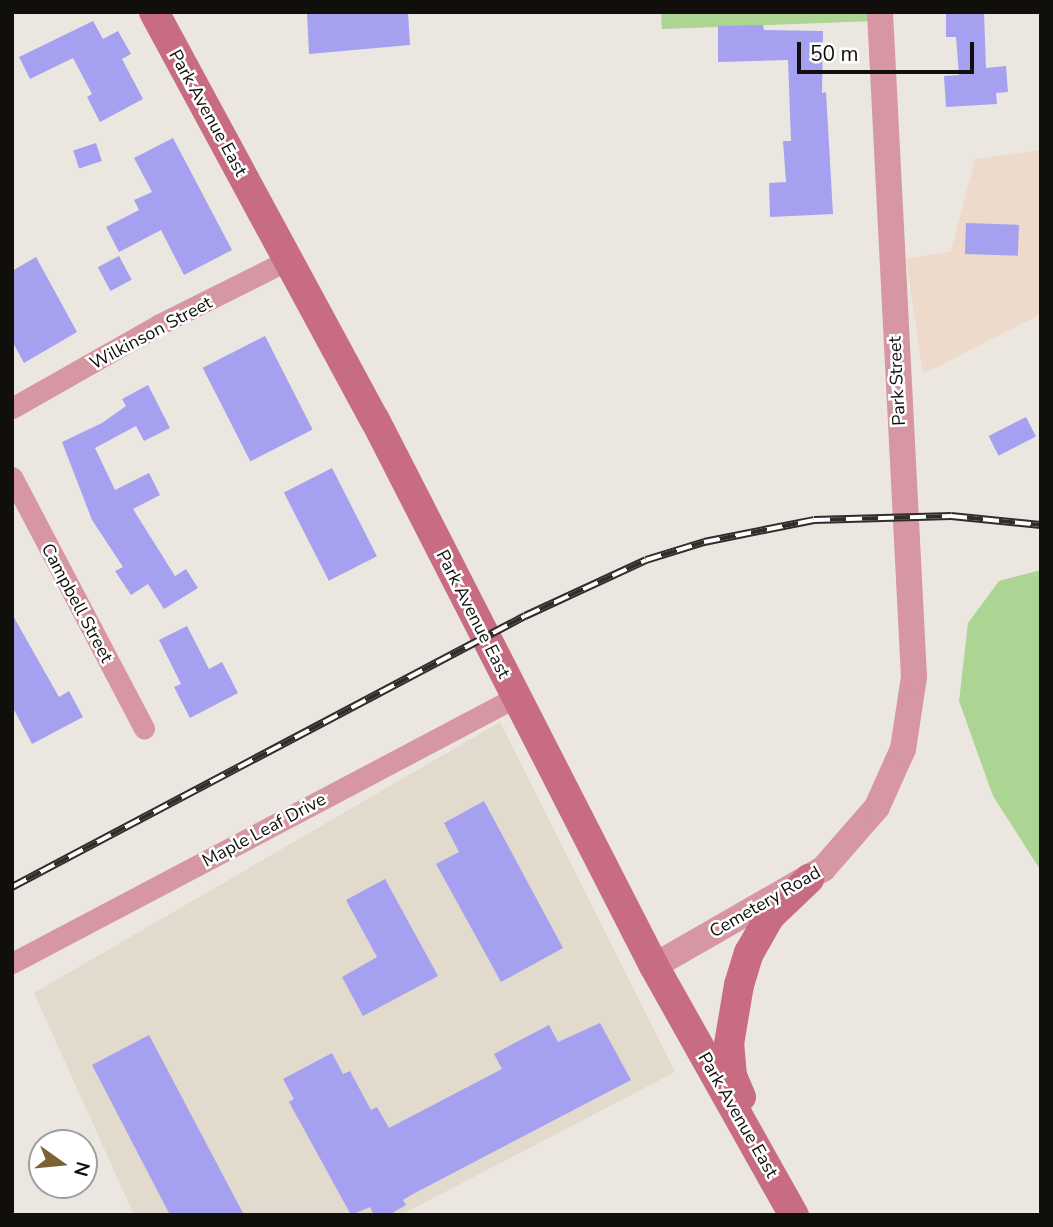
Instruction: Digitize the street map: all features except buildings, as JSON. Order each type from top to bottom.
[{"type":"main road","name":"Park Avenue East","points":[[154,12],[290,259],[653,965],[794,1215]]},
{"type":"main road","points":[[773,1175],[732,1076],[732,1016],[757,938],[770,916],[809,879]]},
{"type":"street","name":"Park Street","points":[[880,12],[914,677],[903,750]]},
{"type":"street","name":"Wilkinson Street","points":[[12,408],[158,326],[290,259]]},
{"type":"street","name":"Campbell Street","points":[[12,477],[144,728]]},
{"type":"street","name":"Maple Leaf Drive","points":[[12,963],[516,698]]},
{"type":"street","name":"Cemetery Road","points":[[653,965],[809,879],[863,827],[891,782],[903,750]]},
{"type":"shaded area","points":[[1041,150],[1041,314],[923,374],[906,259],[951,251],[975,159]]},
{"type":"shaded area","points":[[500,722],[675,1072],[401,1215],[134,1215],[98,1135],[98,1129],[95,1129],[34,993]]},
{"type":"green space","points":[[661,12],[874,12],[875,21],[662,29]]},
{"type":"green space","points":[[1041,570],[1041,871],[993,796],[959,701],[968,623],[999,581]]},
{"type":"railway","points":[[12,887],[525,616],[646,560],[704,542],[814,520],[951,516],[1041,525]]}]
